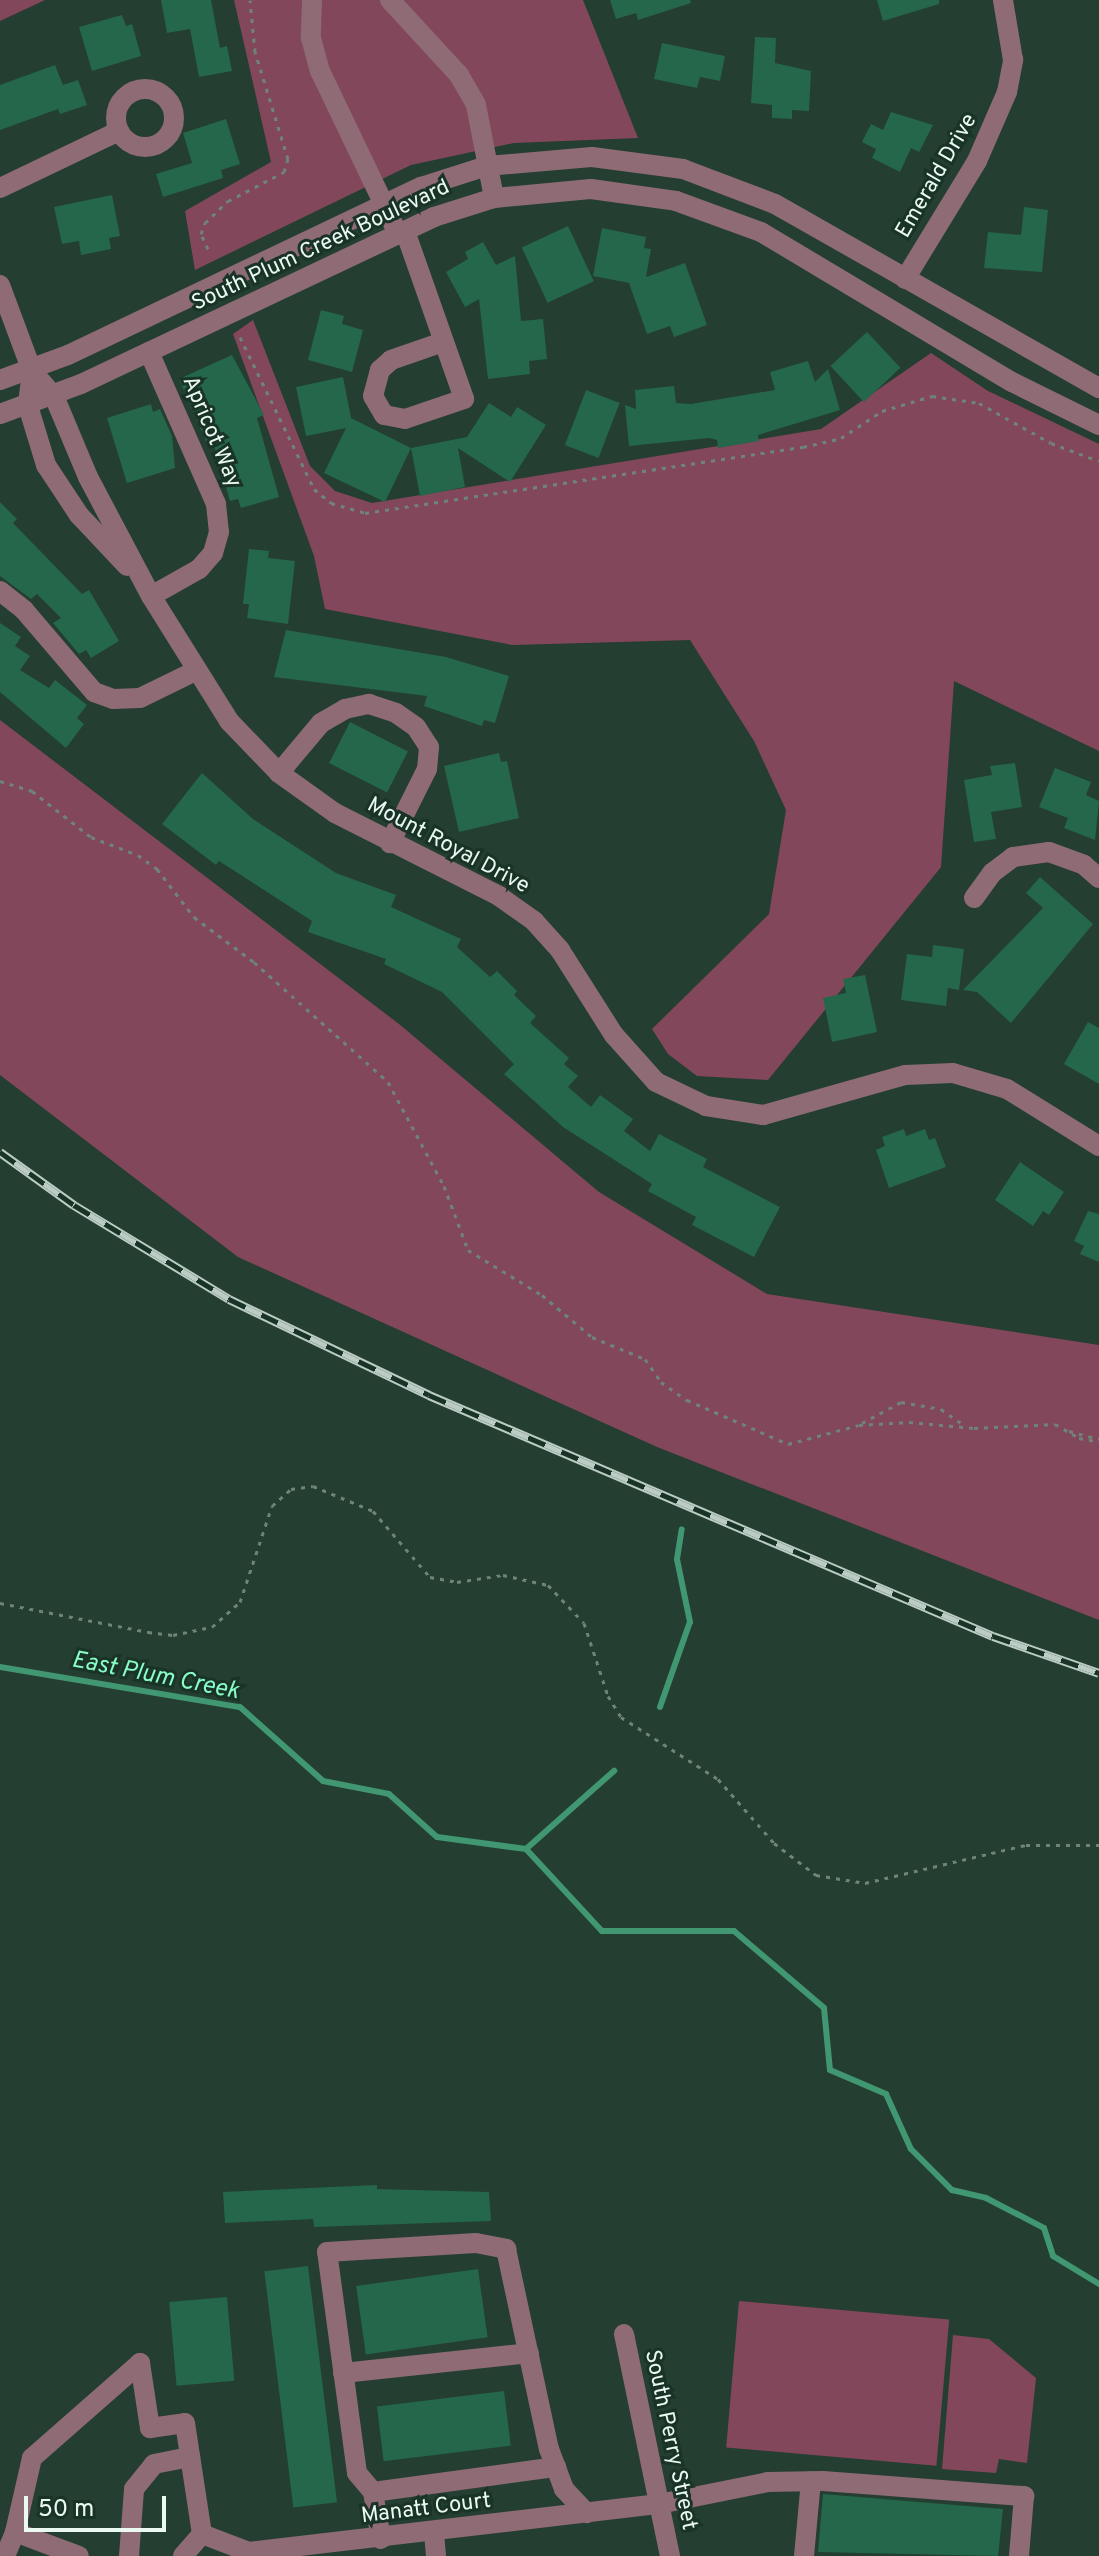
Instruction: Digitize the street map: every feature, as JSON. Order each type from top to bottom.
[{"type":"street","points":[[312,0],[311,38],[320,71],[401,232],[443,342],[464,399],[405,419],[384,415],[373,396],[380,370],[391,360],[443,342]]},
{"type":"street","points":[[390,0],[464,85],[476,105],[494,198]]},
{"type":"street","name":"Emerald Drive","points":[[905,279],[977,161],[1007,92],[1013,60],[1003,0]]},
{"type":"street","points":[[0,188],[119,131]]},
{"type":"street","name":"South Plum Creek Boulevard","points":[[0,380],[32,371],[385,204],[487,166],[606,158],[713,177],[775,204],[1099,388]]},
{"type":"street","name":"South Plum Creek Boulevard","points":[[0,414],[54,396],[401,232],[494,198],[562,190],[616,191],[703,208],[761,232],[1012,382],[1099,425]]},
{"type":"street","points":[[0,285],[32,371]]},
{"type":"street","name":"Apricot Way","points":[[149,352],[216,504],[219,532],[213,553],[199,569],[151,596]]},
{"type":"street","name":"Mount Royal Drive","points":[[32,371],[54,396],[88,477],[151,596],[229,721],[279,773],[335,813],[499,896],[534,921],[555,943],[628,1053],[656,1082],[688,1100],[763,1115],[905,1075],[953,1073],[1007,1089],[1099,1146]]},
{"type":"street","name":"Mount Royal Drive","points":[[32,371],[28,406],[59,489],[151,596]]},
{"type":"street","points":[[0,591],[24,610],[94,692],[113,699],[140,698],[195,671]]},
{"type":"street","points":[[279,773],[321,723],[345,709],[369,704],[396,713],[416,727],[429,747],[427,769],[390,843]]},
{"type":"street","points":[[974,898],[992,873],[1013,857],[1049,852],[1084,865],[1099,878]]},
{"type":"street","points":[[381,2539],[373,2492],[357,2473],[327,2252],[476,2243],[506,2249],[556,2467],[564,2489],[586,2513]]},
{"type":"street","name":"South Perry Street","points":[[624,2334],[670,2556]]},
{"type":"street","points":[[343,2373],[529,2353]]},
{"type":"street","points":[[5,2556],[15,2532],[32,2458],[140,2363],[154,2464]]},
{"type":"street","points":[[150,2428],[185,2423],[202,2534],[183,2556]]},
{"type":"street","points":[[129,2556],[128,2510],[134,2489],[154,2464],[190,2457]]},
{"type":"street","points":[[373,2492],[556,2467]]},
{"type":"street","points":[[804,2556],[811,2481]]},
{"type":"street","name":"Manatt Court","points":[[202,2534],[249,2552],[332,2550],[381,2539],[659,2504],[768,2482],[811,2481],[1024,2496],[1019,2556]]},
{"type":"street","points":[[15,2532],[79,2556]]},
{"type":"street","points":[[434,2533],[436,2556]]},
{"type":"path","points":[[208,249],[201,234],[205,223],[228,201],[284,172],[288,159],[255,52],[250,0]]},
{"type":"path","points":[[240,337],[314,489],[331,503],[365,513],[803,447],[841,438],[882,411],[932,396],[979,403],[1051,443],[1099,461]]},
{"type":"path","points":[[0,781],[32,791],[91,837],[138,855],[157,869],[194,917],[366,1058],[388,1082],[444,1186],[468,1250],[479,1260],[542,1295],[592,1337],[645,1359],[661,1382],[680,1395],[766,1437],[800,1443],[859,1425],[901,1402],[941,1409],[965,1426]]},
{"type":"path","points":[[859,1425],[1044,1423],[1099,1440]]},
{"type":"path","points":[[0,1603],[173,1635],[212,1627],[240,1602],[272,1506],[291,1489],[313,1486],[373,1511],[430,1577],[457,1582],[503,1575],[548,1585],[584,1623],[608,1696],[621,1717],[718,1779],[774,1843],[816,1875],[865,1883],[1026,1845],[1099,1845]]},
{"type":"shaded area","points":[[0,0],[45,0],[0,21]]},
{"type":"shaded area","points":[[234,0],[583,0],[638,138],[514,143],[411,165],[195,270],[185,211],[271,162]]},
{"type":"shaded area","points":[[253,320],[310,466],[335,491],[372,503],[821,429],[931,353],[988,391],[1099,444],[1099,751],[954,681],[941,867],[768,1080],[697,1076],[668,1054],[652,1029],[769,914],[786,810],[754,741],[690,640],[512,645],[325,609],[314,556],[233,334]]},
{"type":"shaded area","points":[[0,720],[399,1024],[599,1192],[767,1294],[1099,1345],[1099,1620],[657,1447],[238,1257],[0,1075]]},
{"type":"shaded area","points":[[739,2301],[949,2319],[936,2466],[726,2447]]},
{"type":"shaded area","points":[[953,2335],[989,2339],[1036,2378],[1027,2463],[999,2459],[996,2473],[942,2469]]},
{"type":"building","points":[[161,0],[211,0],[220,48],[227,46],[232,71],[199,77],[190,29],[167,33]]},
{"type":"building","points":[[610,0],[690,0],[691,3],[638,20],[636,13],[616,19]]},
{"type":"building","points":[[877,0],[939,0],[939,4],[883,21]]},
{"type":"building","points":[[122,15],[126,26],[132,24],[141,56],[92,71],[79,27]]},
{"type":"building","points":[[755,37],[776,38],[775,63],[811,71],[809,111],[792,110],[792,119],[772,118],[772,105],[751,103]]},
{"type":"building","points":[[662,43],[725,56],[720,81],[700,77],[697,88],[654,79]]},
{"type":"building","points":[[55,65],[63,85],[78,80],[87,105],[60,114],[58,109],[0,130],[0,85]]},
{"type":"building","points":[[891,112],[933,125],[919,152],[911,148],[900,172],[872,158],[876,149],[862,142],[871,124],[883,130]]},
{"type":"building","points":[[226,119],[240,164],[221,170],[223,178],[163,197],[156,174],[192,163],[183,133]]},
{"type":"building","points":[[112,195],[120,236],[109,238],[111,249],[81,255],[79,241],[62,244],[54,207]]},
{"type":"building","points":[[1024,207],[1048,210],[1042,272],[984,268],[988,232],[1021,235]]},
{"type":"building","points":[[568,226],[594,281],[548,303],[522,248]]},
{"type":"building","points":[[602,228],[646,237],[644,248],[651,249],[646,277],[685,263],[707,325],[674,337],[670,326],[647,334],[629,283],[593,276]]},
{"type":"building","points":[[483,242],[496,265],[515,256],[521,321],[543,319],[547,359],[529,361],[530,374],[488,379],[479,299],[465,307],[446,272],[468,259],[465,252]]},
{"type":"building","points":[[321,310],[344,316],[342,324],[363,330],[352,372],[308,360]]},
{"type":"building","points":[[867,332],[900,368],[864,402],[830,366]]},
{"type":"building","points":[[232,355],[264,415],[257,418],[279,497],[241,508],[238,499],[230,501],[212,438],[206,441],[179,379]]},
{"type":"building","points":[[808,361],[815,382],[828,369],[840,410],[758,435],[759,441],[718,448],[717,440],[709,438],[629,446],[625,405],[636,409],[635,390],[674,386],[676,403],[691,404],[775,390],[770,372]]},
{"type":"building","points":[[343,377],[351,418],[411,448],[385,502],[324,473],[346,428],[306,436],[296,387]]},
{"type":"building","points":[[586,390],[620,403],[598,458],[565,445]]},
{"type":"building","points":[[489,403],[511,417],[517,407],[546,425],[510,482],[458,448],[465,487],[420,496],[411,448],[467,437]]},
{"type":"building","points":[[151,404],[153,412],[160,409],[172,436],[175,468],[127,483],[107,418]]},
{"type":"building","points":[[0,502],[17,519],[13,523],[82,594],[89,590],[119,641],[91,658],[86,650],[79,654],[53,623],[61,618],[37,594],[31,599],[0,576]]},
{"type":"building","points":[[249,549],[269,551],[268,558],[295,561],[288,624],[247,618],[249,604],[243,604]]},
{"type":"building","points":[[0,623],[21,637],[15,646],[30,656],[20,670],[49,688],[55,680],[87,705],[77,718],[84,724],[66,748],[0,692]]},
{"type":"building","points":[[286,630],[446,657],[509,676],[495,723],[484,720],[482,726],[424,706],[427,696],[274,677]]},
{"type":"building","points":[[350,722],[408,752],[387,792],[329,763]]},
{"type":"building","points":[[499,753],[501,762],[507,761],[519,818],[459,832],[444,766]]},
{"type":"building","points":[[1015,763],[1022,807],[991,812],[996,839],[974,842],[964,780],[992,775],[990,766]]},
{"type":"building","points":[[1055,768],[1091,782],[1086,795],[1099,801],[1095,840],[1064,828],[1068,818],[1039,807]]},
{"type":"building","points":[[202,773],[253,819],[336,873],[396,895],[391,907],[461,939],[457,947],[490,977],[497,971],[517,991],[514,995],[536,1016],[530,1023],[569,1058],[564,1064],[578,1076],[568,1087],[591,1107],[600,1095],[633,1119],[624,1131],[650,1151],[659,1134],[707,1159],[703,1167],[780,1207],[754,1257],[692,1225],[696,1217],[648,1191],[652,1184],[563,1127],[504,1074],[514,1064],[442,992],[384,964],[386,959],[308,932],[312,921],[219,861],[216,865],[162,824]]},
{"type":"building","points":[[1040,877],[1093,924],[1011,1023],[977,992],[963,990],[1043,908],[1026,893]]},
{"type":"building","points":[[933,945],[964,949],[959,990],[948,988],[946,1006],[901,1000],[907,954],[932,957]]},
{"type":"building","points":[[865,975],[877,1032],[832,1042],[823,998],[846,993],[843,979]]},
{"type":"building","points":[[1088,1022],[1099,1028],[1099,1084],[1064,1064]]},
{"type":"building","points":[[904,1129],[906,1136],[925,1129],[929,1140],[935,1138],[946,1167],[889,1188],[876,1150],[885,1146],[882,1137]]},
{"type":"building","points":[[1020,1162],[1064,1192],[1049,1215],[1043,1211],[1033,1226],[995,1200]]},
{"type":"building","points":[[1088,1211],[1099,1214],[1099,1262],[1080,1254],[1084,1246],[1074,1241]]},
{"type":"building","points":[[377,2185],[377,2189],[489,2192],[491,2221],[314,2227],[313,2219],[225,2223],[223,2192]]},
{"type":"building","points":[[308,2266],[337,2502],[293,2508],[264,2271]]},
{"type":"building","points":[[478,2269],[488,2337],[366,2354],[356,2286]]},
{"type":"building","points":[[227,2297],[234,2381],[177,2386],[169,2302]]},
{"type":"building","points":[[504,2391],[511,2446],[384,2461],[377,2407]]},
{"type":"building","points":[[823,2494],[1003,2509],[998,2556],[818,2552]]},
{"type":"waterway","points":[[660,1707],[690,1622],[677,1559],[682,1529]]},
{"type":"waterway","name":"East Plum Creek","points":[[0,1667],[240,1707],[323,1781],[389,1794],[437,1837],[526,1849],[602,1931],[734,1931],[824,2008],[830,2070],[886,2094],[911,2149],[952,2190],[986,2198],[1044,2228],[1053,2256],[1099,2284]]},
{"type":"waterway","points":[[526,1849],[614,1771]]},
{"type":"railway","points":[[0,1152],[74,1205],[229,1299],[429,1395],[993,1636],[1099,1673]]}]
